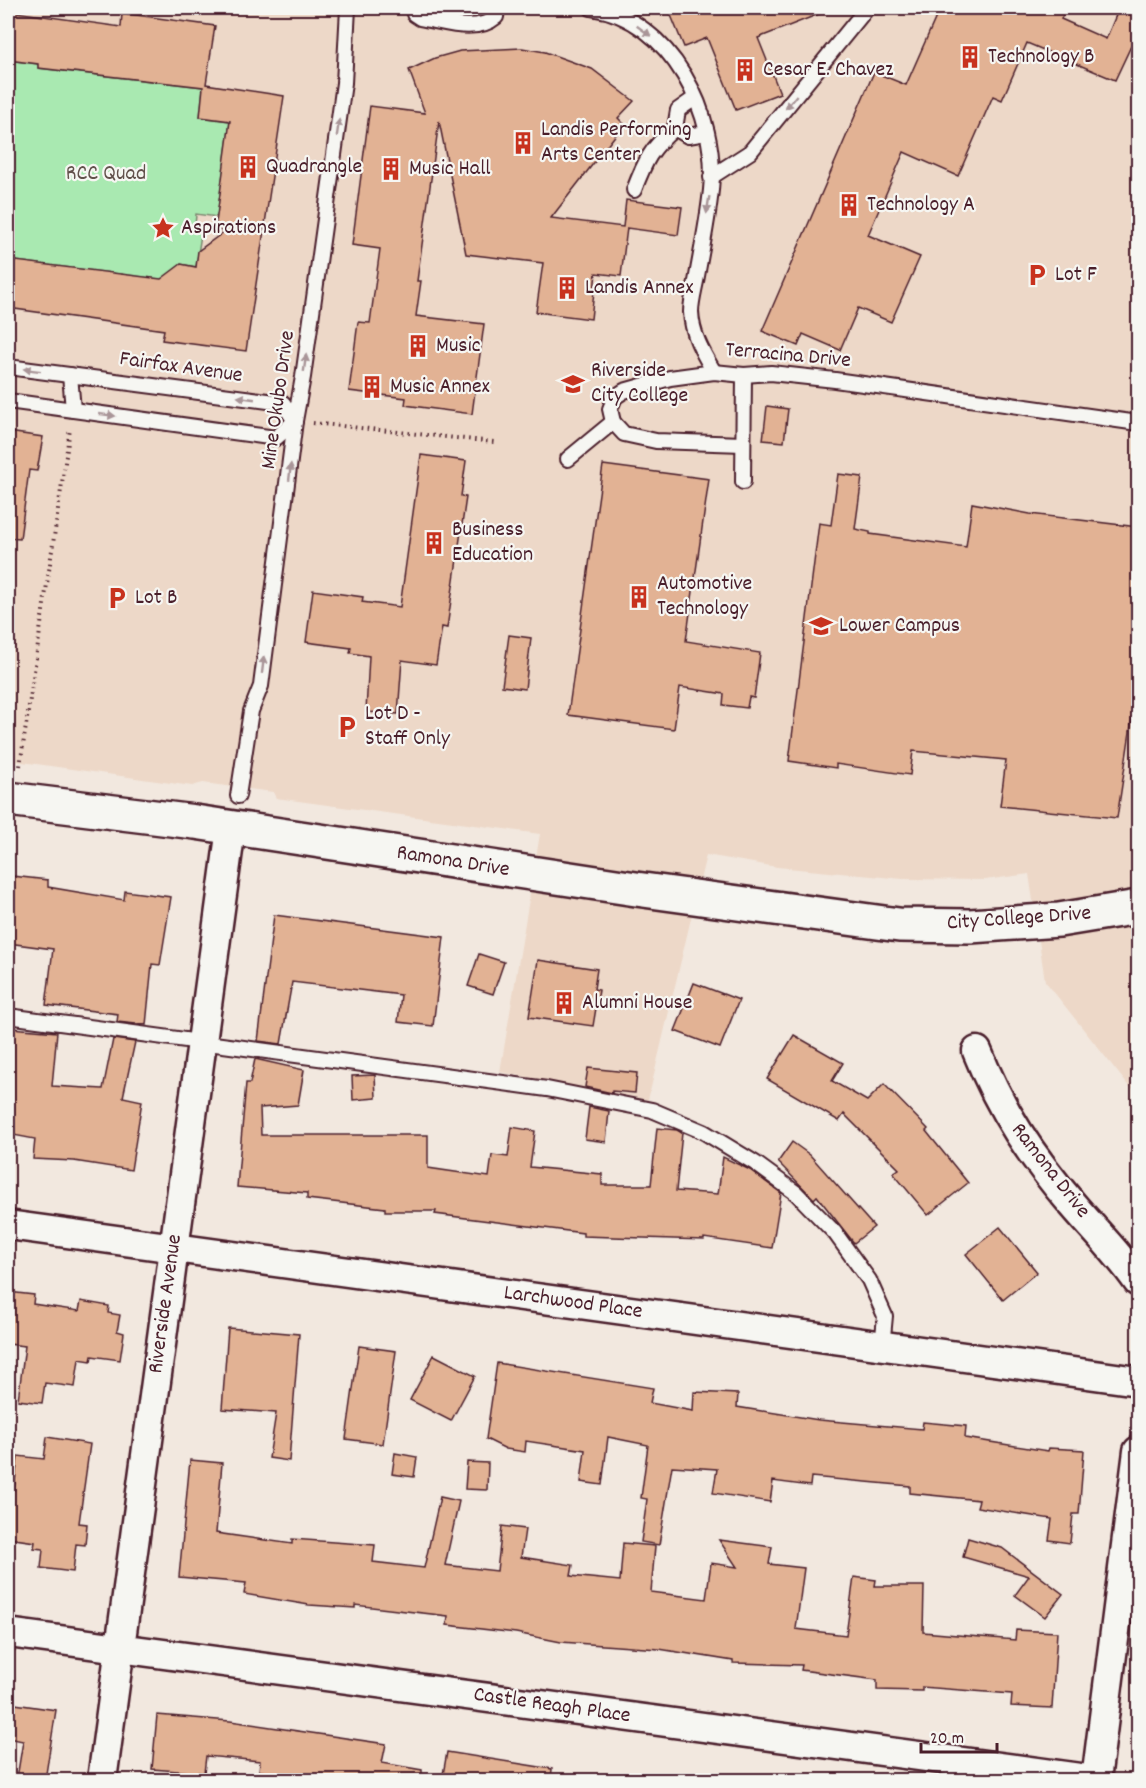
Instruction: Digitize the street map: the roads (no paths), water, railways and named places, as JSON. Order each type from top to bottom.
[{"type":"street","name":"Ramona Drive","points":[[8,799],[231,828],[636,890],[900,925]]},
{"type":"street","name":"Riverside Avenue","points":[[102,1780],[231,828]]},
{"type":"street","name":"City College Drive","points":[[900,925],[970,926],[1059,920],[1138,907]]},
{"type":"street","name":"Ramona Drive","points":[[977,1051],[994,1094],[1022,1140],[1074,1206],[1124,1261],[1138,1282]]},
{"type":"street","name":"Larchwood Place","points":[[8,1225],[1138,1381]]},
{"type":"street","points":[[1096,1780],[1138,1451]]},
{"type":"street","name":"Castle Reagh Place","points":[[8,1633],[1096,1780]]},
{"type":"lane","name":"Mine Okubo Drive","points":[[238,796],[250,721],[261,686],[295,421],[344,83],[348,8]]},
{"type":"lane","points":[[413,8],[414,14],[420,18],[476,27],[487,25],[496,17],[497,8]]},
{"type":"lane","name":"Terracina Drive","points":[[591,8],[617,14],[644,29],[667,49],[695,98],[706,133],[711,177],[691,311],[698,343],[714,372],[744,375],[771,372],[1138,423]]},
{"type":"lane","points":[[711,177],[750,152],[867,8]]},
{"type":"lane","points":[[634,190],[645,161],[656,144],[675,128],[678,110],[695,98]]},
{"type":"lane","points":[[675,128],[688,136],[706,133]]},
{"type":"lane","name":"Fairfax Avenue","points":[[8,367],[283,403],[295,421]]},
{"type":"lane","points":[[714,372],[670,378],[624,391],[615,397],[610,409],[613,422],[624,434],[656,441],[743,444]]},
{"type":"lane","points":[[70,375],[73,410]]},
{"type":"lane","points":[[743,482],[744,375]]},
{"type":"lane","points":[[8,401],[276,438],[295,421]]},
{"type":"lane","points":[[568,459],[613,422]]},
{"type":"lane","points":[[8,1016],[547,1089],[652,1110],[704,1132],[755,1163],[796,1193],[835,1233],[869,1280],[885,1316],[882,1347]]},
{"type":"place","name":"Technology B","points":[[970,57]]},
{"type":"place","name":"Cesar E. Chavez","points":[[745,70]]},
{"type":"place","name":"Landis Performing Arts Center","points":[[523,143]]},
{"type":"place","name":"Quadrangle","points":[[248,167]]},
{"type":"place","name":"Music Hall","points":[[391,169]]},
{"type":"place","name":"Technology A","points":[[849,205]]},
{"type":"place","name":"Aspirations","points":[[163,228]]},
{"type":"place","name":"Lot F","points":[[1037,275]]},
{"type":"place","name":"Landis Annex","points":[[567,288]]},
{"type":"place","name":"Music","points":[[418,346]]},
{"type":"place","name":"Riverside City College","points":[[573,384]]},
{"type":"place","name":"Music Annex","points":[[372,387]]},
{"type":"place","name":"Business Education","points":[[434,543]]},
{"type":"place","name":"Automotive Technology","points":[[639,597]]},
{"type":"place","name":"Lot B","points":[[117,598]]},
{"type":"place","name":"Lower Campus","points":[[821,626]]},
{"type":"place","name":"Lot D - Staff Only","points":[[347,727]]},
{"type":"place","name":"Alumni House","points":[[564,1003]]},
{"type":"park label","name":"RCC Quad","points":[[106,174]]}]
